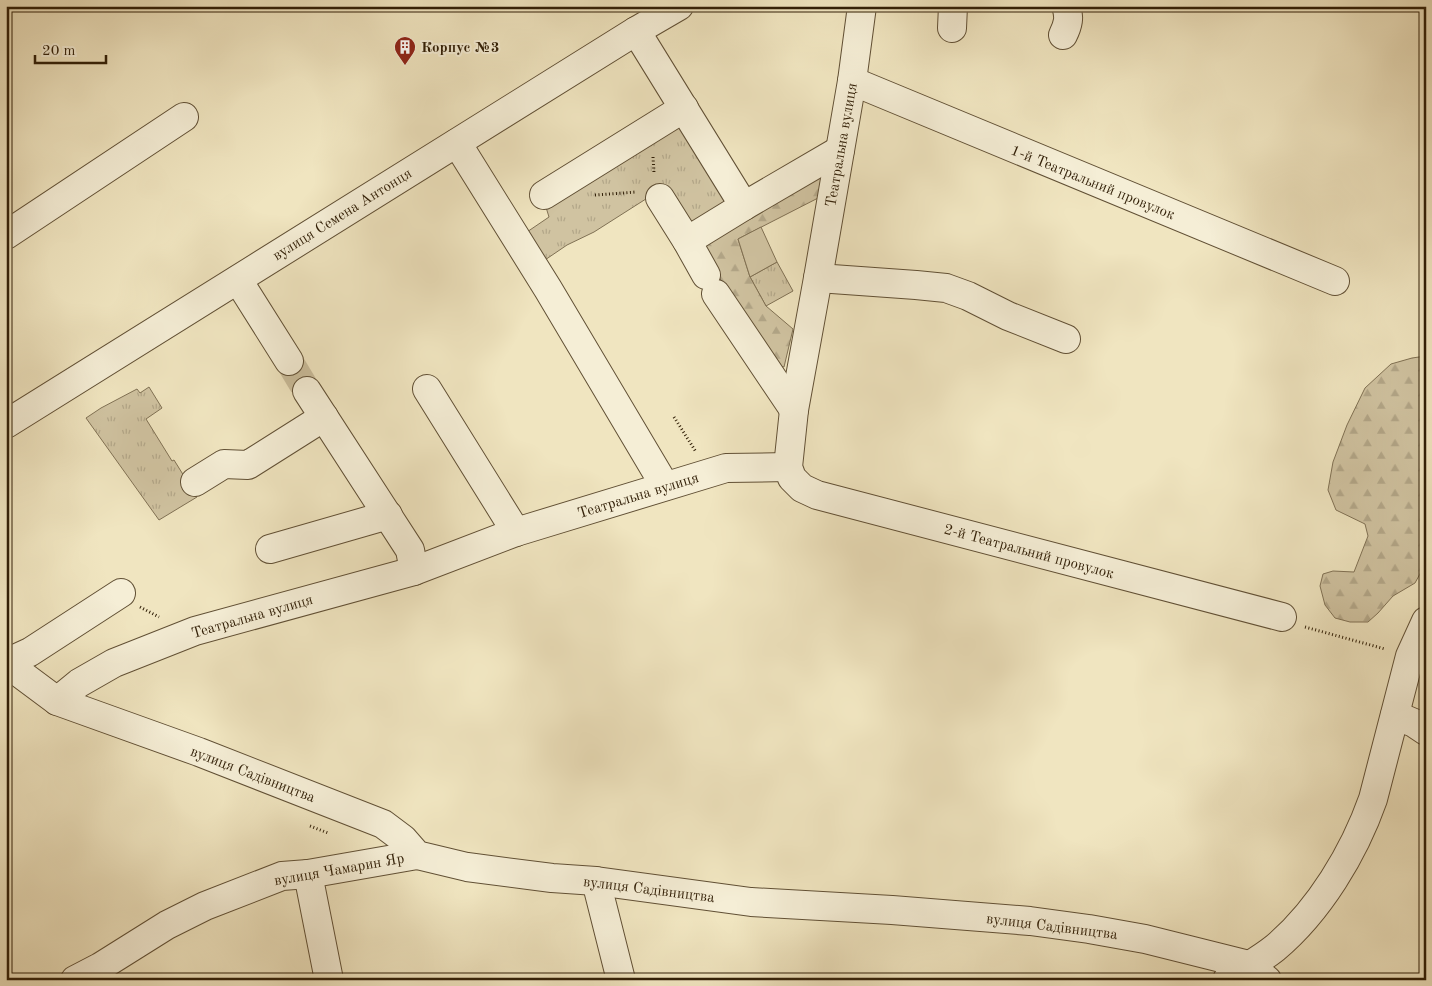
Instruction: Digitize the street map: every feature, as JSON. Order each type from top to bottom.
[{"type":"street","name":"вулиця Семена Антонця","points":[[6,424],[679,6]]},
{"type":"street","name":"Театральна вулиця","points":[[57,701],[79,683],[114,663],[206,628],[414,571],[516,532],[726,468],[788,468],[794,410],[852,82],[862,6]]},
{"type":"street","points":[[1063,35],[1069,13],[1066,6]]},
{"type":"street","points":[[636,32],[744,206]]},
{"type":"street","name":"1-й Театральний провулок","points":[[852,82],[1335,281]]},
{"type":"street","points":[[544,195],[684,108]]},
{"type":"street","points":[[6,234],[184,118]]},
{"type":"street","points":[[457,143],[548,289],[665,486]]},
{"type":"street","points":[[687,241],[840,150]]},
{"type":"street","points":[[660,198],[687,241],[711,285],[794,410]]},
{"type":"street","points":[[818,278],[946,288],[968,296],[1008,316],[1066,339]]},
{"type":"street","points":[[238,280],[289,361]]},
{"type":"street","points":[[427,389],[516,532]]},
{"type":"street","points":[[307,390],[410,550],[414,571]]},
{"type":"street","points":[[195,482],[224,464],[248,464],[324,417]]},
{"type":"street","name":"2-й Театральний провулок","points":[[788,468],[792,478],[802,488],[817,495],[1282,617]]},
{"type":"street","points":[[270,549],[388,515]]},
{"type":"street","points":[[6,663],[30,652],[121,593]]},
{"type":"street","points":[[1248,975],[1293,932],[1343,865],[1358,836],[1373,799],[1410,656],[1426,621]]},
{"type":"street","name":"вулиця Садівництва","points":[[6,663],[57,701],[199,752],[384,824],[403,839],[417,855],[466,867],[552,878],[596,881],[751,902],[892,910],[1030,921],[1089,929],[1145,939],[1248,975]]},
{"type":"street","points":[[1395,715],[1414,723],[1426,731]]},
{"type":"street","name":"вулиця Чамарин Яр","points":[[75,980],[100,967],[167,925],[205,906],[282,876],[308,874],[417,855]]},
{"type":"street","points":[[308,874],[329,980]]},
{"type":"street","points":[[596,881],[621,980]]},
{"type":"path","points":[[652,128],[653,170],[660,198]]},
{"type":"path","points":[[674,417],[709,473]]},
{"type":"path","points":[[1282,617],[1286,622],[1410,656]]},
{"type":"green space","points":[[683,118],[737,204],[689,235],[660,190],[542,262],[524,234],[549,217],[545,204]]},
{"type":"green space","points":[[823,172],[822,196],[738,239],[750,277],[766,306],[793,329],[784,367],[772,364],[697,241]]},
{"type":"green space","points":[[761,227],[777,262],[750,277],[738,239]]},
{"type":"green space","points":[[777,262],[793,291],[766,306],[750,277]]},
{"type":"green space","points":[[1426,356],[1426,563],[1415,583],[1393,596],[1368,622],[1350,622],[1335,618],[1325,605],[1320,586],[1323,574],[1333,571],[1354,572],[1368,536],[1365,524],[1336,510],[1328,490],[1333,462],[1347,425],[1365,388],[1391,364]]},
{"type":"green space","points":[[149,387],[162,408],[146,419],[197,497],[159,520],[86,418],[137,389],[140,393]]},
{"type":"tunnel","points":[[289,361],[307,391]]},
{"type":"place","name":"Корпус №3","points":[[405,66]]}]
